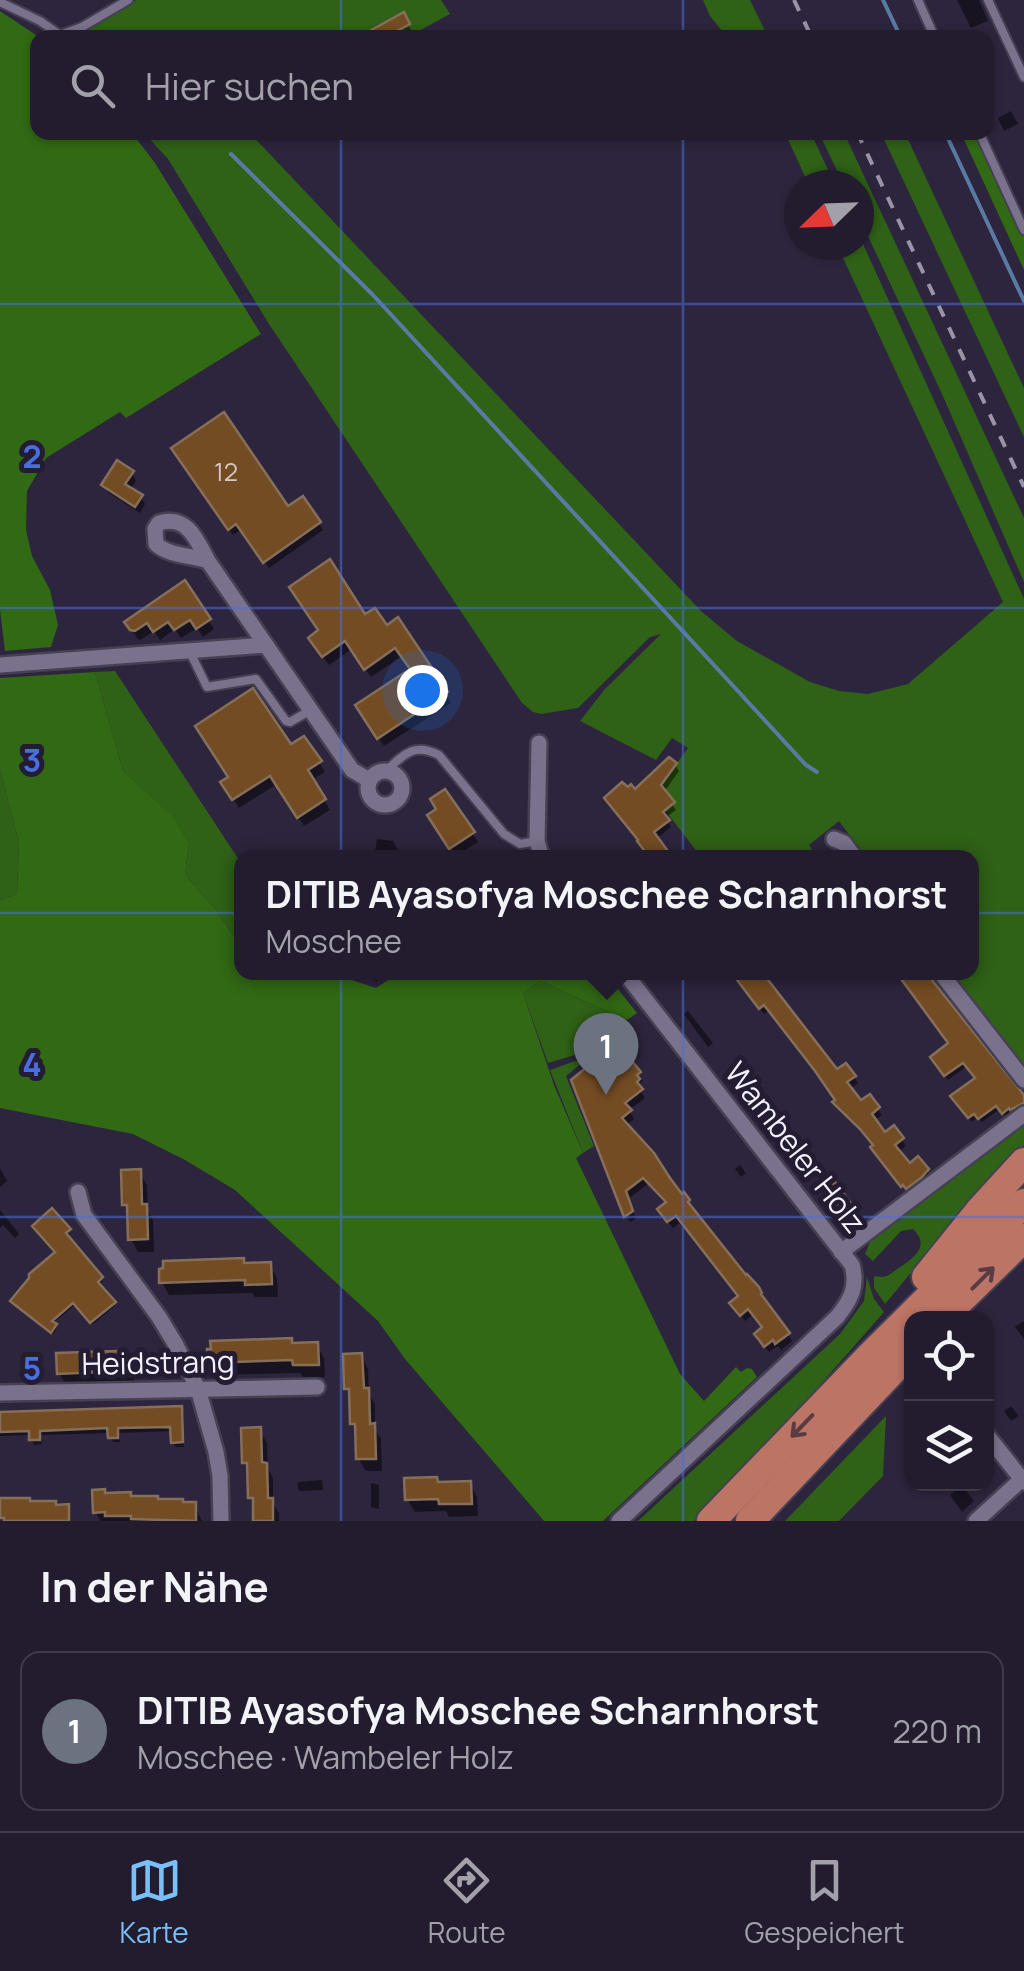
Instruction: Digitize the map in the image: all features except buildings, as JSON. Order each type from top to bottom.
[{"type":"highway","points":[[870,1356],[915,1290],[1024,1162]]},
{"type":"highway","points":[[711,1521],[1024,1203]]},
{"type":"highway","points":[[949,1311],[1024,1238]]},
{"type":"highway","points":[[750,1521],[904,1358]]},
{"type":"street","points":[[208,561],[352,770],[370,780]]},
{"type":"street","points":[[0,665],[266,646]]},
{"type":"street","points":[[538,743],[536,840],[539,850]]},
{"type":"street","points":[[387,770],[398,776],[402,788],[398,800],[386,805],[374,802],[368,792],[370,780],[379,771],[387,770]]},
{"type":"street","points":[[834,839],[848,850]]},
{"type":"street","name":"Wambeler Holz","points":[[620,1521],[837,1317],[848,1304],[855,1276],[852,1264],[630,980]]},
{"type":"street","points":[[946,980],[1024,1080]]},
{"type":"street","points":[[842,1252],[1024,1114]]},
{"type":"street","points":[[78,1192],[84,1215],[159,1317],[198,1389],[216,1452],[221,1521]]},
{"type":"street","name":"Heidstrang","points":[[0,1393],[317,1388]]},
{"type":"street","points":[[976,1521],[1023,1480],[994,1444]]},
{"type":"lane","points":[[74,30],[128,0]]},
{"type":"lane","points":[[918,0],[931,30]]},
{"type":"lane","points":[[988,0],[1024,77]]},
{"type":"lane","points":[[0,2],[53,30]]},
{"type":"lane","points":[[983,140],[1024,229]]},
{"type":"lane","points":[[190,652],[207,687],[256,679],[286,721],[311,710]]},
{"type":"lane","points":[[387,770],[412,750],[425,748],[439,755],[504,834],[520,844],[536,840]]},
{"type":"green space","points":[[136,0],[441,0],[450,14],[421,30],[86,30]]},
{"type":"green space","points":[[703,0],[750,0],[765,30],[721,30]]},
{"type":"green space","points":[[0,11],[30,31],[30,140],[137,140],[261,334],[126,418],[120,412],[46,458],[27,491],[26,530],[32,556],[50,590],[58,625],[51,647],[5,651],[0,610]]},
{"type":"green space","points":[[150,140],[257,140],[701,611],[737,641],[810,682],[868,694],[908,684],[1003,602],[844,260],[870,260],[1024,599],[1024,1067],[958,980],[979,980],[979,850],[861,850],[839,821],[809,845],[812,850],[696,850],[665,810],[661,785],[688,748],[672,738],[656,760],[580,721],[605,689],[661,634],[650,637],[578,708],[533,712],[522,703],[269,324],[168,159]]},
{"type":"green space","points":[[788,140],[814,140],[828,170],[802,170]]},
{"type":"green space","points":[[822,140],[847,140],[861,170],[837,170]]},
{"type":"green space","points":[[884,140],[908,140],[1024,388],[1024,437]]},
{"type":"green space","points":[[964,140],[982,140],[1024,231],[1024,270]]},
{"type":"green space","points":[[874,197],[1024,518],[1024,582],[874,249]]},
{"type":"green space","points":[[115,671],[234,852],[234,937],[185,875],[189,843],[173,818],[123,771],[95,672]]},
{"type":"green space","points":[[95,672],[123,771],[173,817],[189,843],[185,875],[234,937],[234,980],[351,980],[376,988],[388,980],[611,980],[637,1013],[627,1020],[540,981],[523,993],[554,1085],[583,1153],[576,1158],[680,1374],[704,1401],[736,1367],[741,1372],[752,1369],[757,1377],[603,1521],[544,1521],[405,1359],[378,1321],[235,1190],[133,1134],[0,1108],[0,900],[17,894],[19,843],[0,769],[0,678]]},
{"type":"green space","points":[[0,769],[19,843],[17,894],[0,900]]},
{"type":"green space","points":[[540,981],[627,1020],[585,1052],[548,1063],[523,993]]},
{"type":"green space","points":[[592,1055],[566,1076],[594,1146],[583,1153],[550,1070]]},
{"type":"green space","points":[[1024,1123],[1024,1145],[970,1202],[885,1304],[874,1288],[874,1276],[889,1275],[915,1255],[921,1243],[913,1229],[901,1231],[873,1261],[865,1254],[870,1242]]},
{"type":"green space","points":[[867,1277],[874,1299],[884,1312],[791,1418],[694,1521],[638,1521],[840,1334],[864,1301]]},
{"type":"green space","points":[[886,1416],[883,1476],[839,1521],[785,1521]]},
{"type":"waterway","points":[[883,0],[897,30]]},
{"type":"waterway","points":[[949,140],[1024,301]]},
{"type":"waterway","points":[[231,154],[373,295],[806,765],[817,772]]},
{"type":"railway","points":[[794,0],[808,30]]},
{"type":"railway","points":[[861,140],[1024,487]]},
{"type":"place","name":"DITIB Ayasofya Moschee Scharnhorst","points":[[606,1095]]}]
